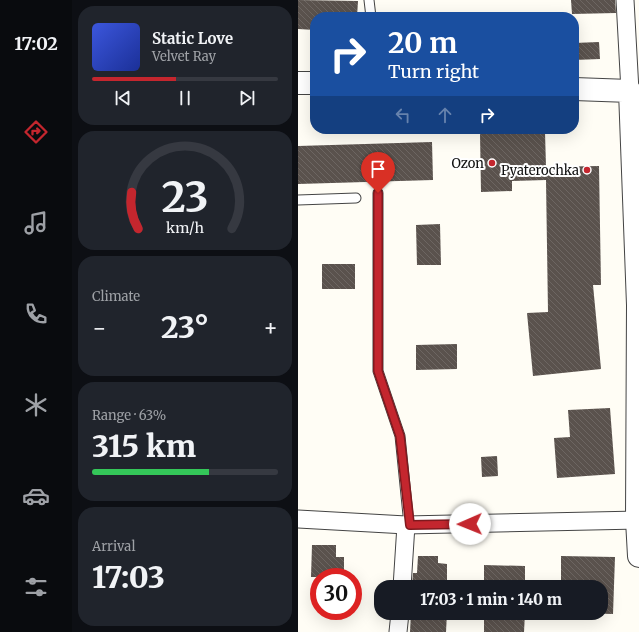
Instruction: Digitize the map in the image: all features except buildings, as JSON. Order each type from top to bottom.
[{"type":"street","points":[[626,0],[638,306],[639,556]]},
{"type":"street","points":[[298,83],[310,83]]},
{"type":"street","points":[[579,89],[630,91]]},
{"type":"street","points":[[298,519],[408,525],[638,520]]},
{"type":"street","points":[[403,580],[408,525]]},
{"type":"street","points":[[398,632],[399,620]]},
{"type":"lane","points":[[369,0],[370,12]]},
{"type":"lane","points":[[378,193],[378,371],[400,436],[408,525]]},
{"type":"lane","points":[[298,200],[356,198]]},
{"type":"place","name":"Ozon","points":[[492,163]]},
{"type":"place","name":"Pyaterochka","points":[[587,170]]},
{"type":"route","points":[[378,193],[378,371],[400,436],[410,525],[470,524]]}]
